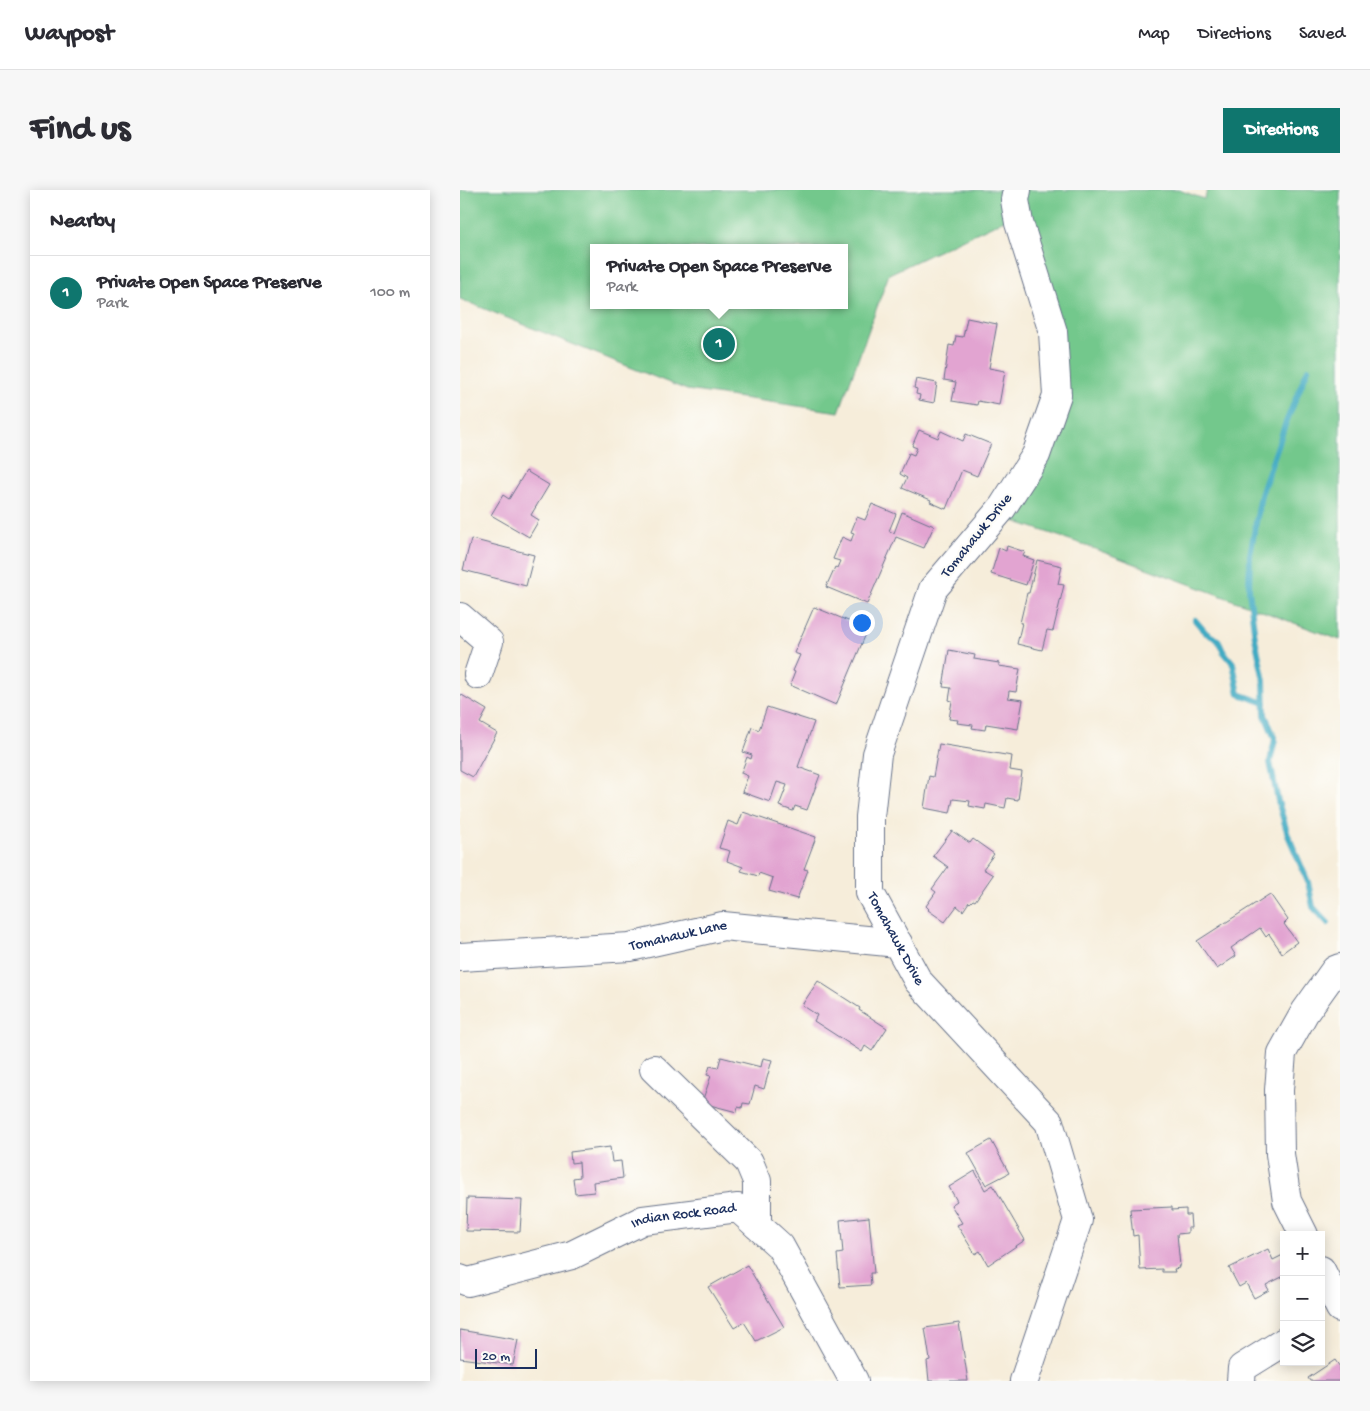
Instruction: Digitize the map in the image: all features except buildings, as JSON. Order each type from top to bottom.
[{"type":"street","name":"Tomahawk Drive","points":[[1017,190],[1015,200],[1019,223],[1053,332],[1057,395],[1036,454],[1002,508],[933,589],[877,754],[870,817],[870,892],[918,981],[1049,1122],[1078,1220],[1024,1381]]},
{"type":"street","points":[[460,617],[489,642],[478,675]]},
{"type":"street","name":"Tomahawk Lane","points":[[460,957],[630,947],[723,926],[898,944]]},
{"type":"street","points":[[1302,1231],[1287,1201],[1280,1154],[1279,1090],[1282,1053],[1306,1012],[1335,970],[1340,968]]},
{"type":"street","points":[[654,1070],[750,1162],[757,1181],[757,1225]]},
{"type":"street","name":"Indian Rock Road","points":[[460,1280],[468,1282],[572,1256],[643,1220],[738,1208],[780,1246],[854,1381]]},
{"type":"street","points":[[1324,1276],[1340,1308],[1325,1317]]},
{"type":"street","points":[[1241,1381],[1242,1368],[1280,1344]]},
{"type":"green space","points":[[460,190],[1179,190],[1204,199],[1208,190],[1340,190],[1340,640],[1076,542],[996,515],[1057,395],[1017,214],[889,274],[839,412],[687,390],[460,299]]},
{"type":"waterway","points":[[1308,369],[1285,425],[1261,495],[1250,555],[1249,590],[1255,638],[1264,681],[1265,715],[1275,739],[1270,762],[1278,801],[1288,835],[1308,882],[1313,907],[1328,923]]},
{"type":"waterway","points":[[1195,620],[1206,633],[1218,640],[1223,651],[1233,663],[1239,694],[1265,703]]},
{"type":"place","name":"Private Open Space Preserve","points":[[719,344]]}]
